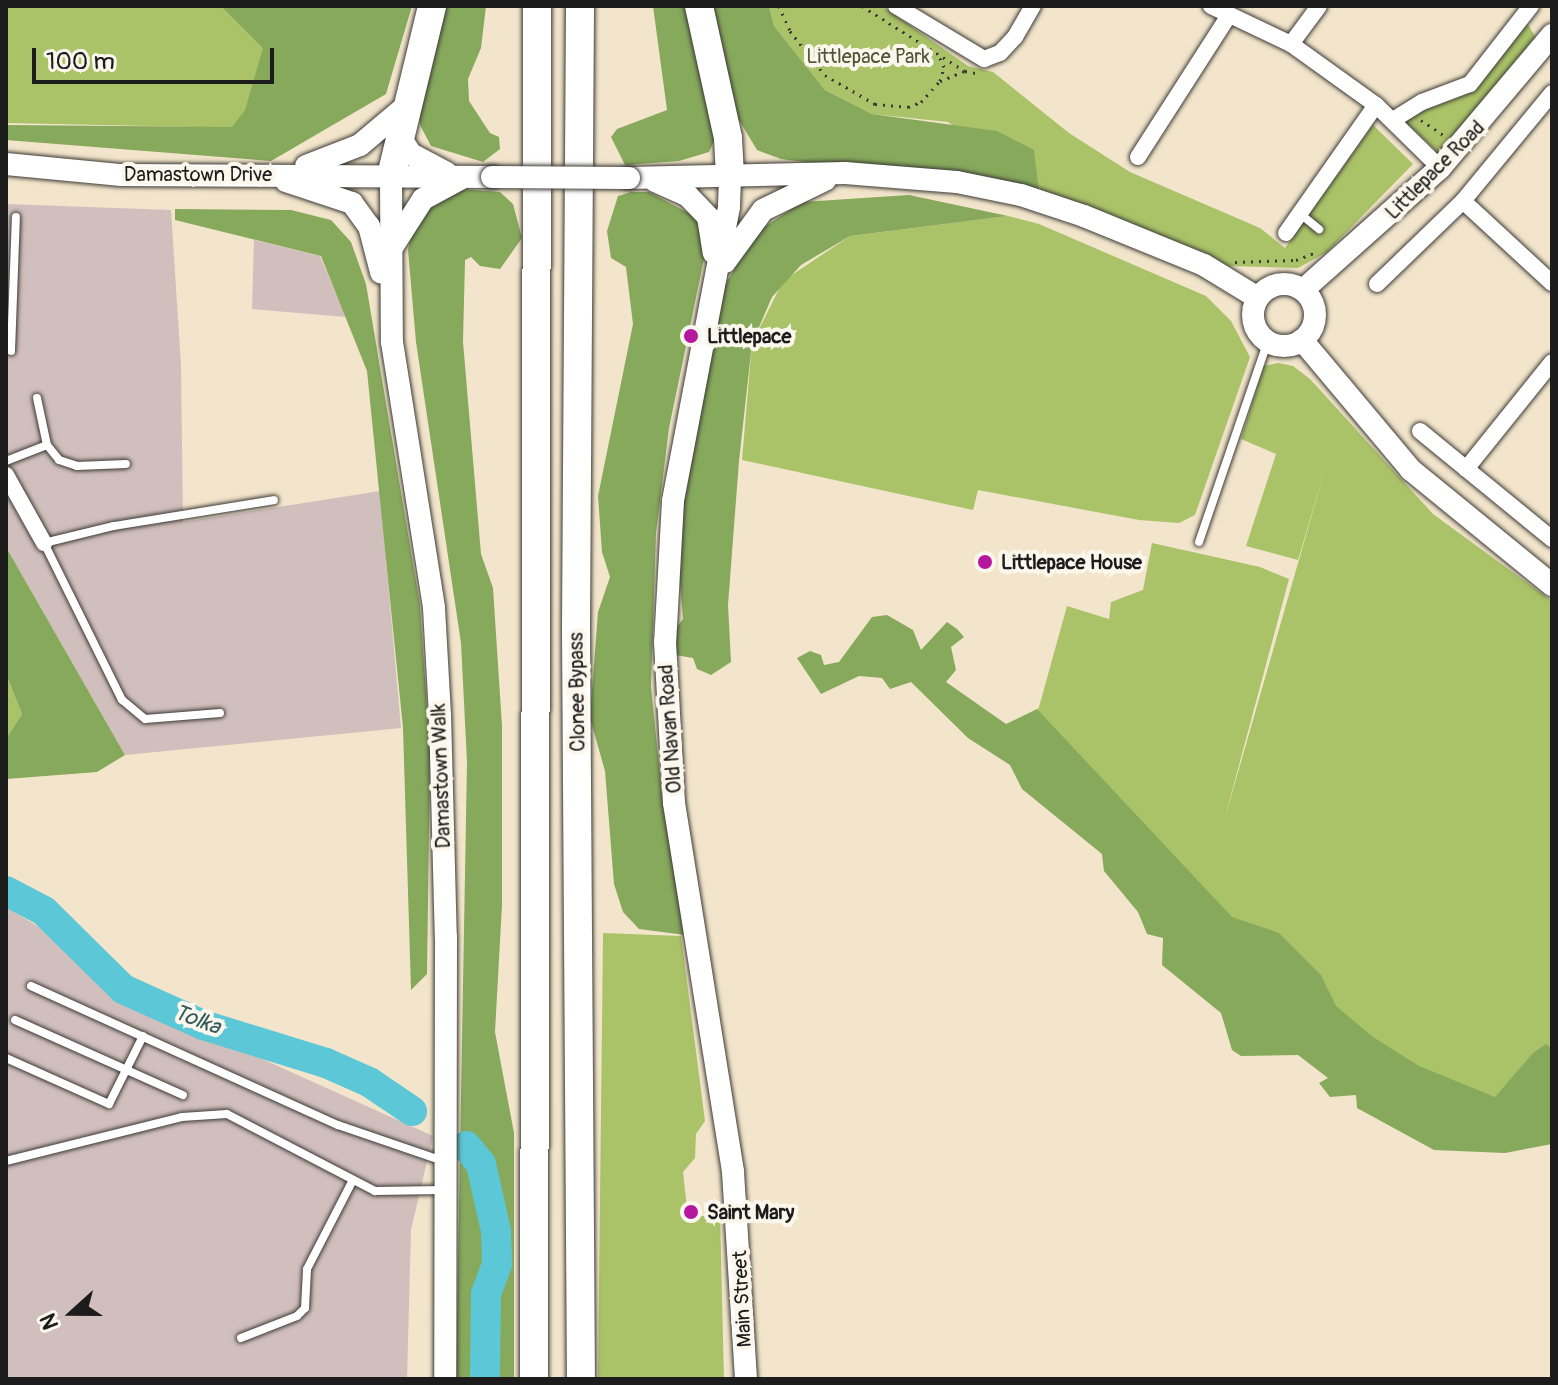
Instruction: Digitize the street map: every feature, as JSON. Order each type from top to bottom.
[{"type":"highway","points":[[391,176],[398,134],[432,6]]},
{"type":"highway","name":"Clonee Bypass","points":[[534,1379],[537,6]]},
{"type":"highway","name":"Clonee Bypass","points":[[580,6],[576,632],[581,1379]]},
{"type":"highway","points":[[699,6],[728,138],[730,177]]},
{"type":"main road","name":"Littlepace Road","points":[[1303,290],[1434,162],[1552,35]]},
{"type":"main road","points":[[262,175],[342,156],[405,107]]},
{"type":"main road","points":[[398,134],[425,165],[462,177]]},
{"type":"main road","name":"Damastown Drive","points":[[6,164],[121,175],[639,178],[845,173],[913,176],[1021,195],[1204,265],[1258,298]]},
{"type":"main road","name":"Old Navan Road","points":[[713,286],[735,243],[763,210],[782,196],[845,173]]},
{"type":"main road","points":[[262,175],[339,196],[363,216],[377,249],[392,342]]},
{"type":"main road","name":"Damastown Walk","points":[[391,176],[392,342],[434,608],[446,937],[445,1379]]},
{"type":"main road","points":[[391,250],[423,199],[462,177]]},
{"type":"main road","name":"Old Navan Road","points":[[730,177],[673,501],[665,642],[674,803],[733,1172]]},
{"type":"main road","points":[[639,178],[688,196],[708,217],[714,245],[713,286]]},
{"type":"main road","points":[[1275,285],[1303,290],[1315,315],[1302,340],[1284,346],[1268,341],[1255,324],[1258,298],[1275,285]]},
{"type":"main road","points":[[1302,340],[1411,470],[1552,585]]},
{"type":"main road","name":"Main Street","points":[[733,1172],[746,1379]]},
{"type":"street","points":[[896,6],[984,59],[1000,53],[1015,37],[1033,6]]},
{"type":"street","points":[[1211,6],[1291,44],[1376,105],[1400,115],[1434,162]]},
{"type":"street","points":[[1291,44],[1319,6]]},
{"type":"street","points":[[1400,115],[1470,84],[1531,6]]},
{"type":"street","points":[[1138,157],[1229,15]]},
{"type":"street","points":[[1377,284],[1463,201],[1552,93]]},
{"type":"street","points":[[1286,233],[1376,105]]},
{"type":"street","points":[[1463,201],[1552,283]]},
{"type":"street","points":[[1466,469],[1552,362]]},
{"type":"street","points":[[1420,431],[1552,539]]},
{"type":"street","points":[[6,475],[44,543]]},
{"type":"lane","points":[[1299,213],[1319,229]]},
{"type":"lane","points":[[11,351],[9,316],[16,217]]},
{"type":"lane","points":[[1199,542],[1268,341]]},
{"type":"lane","points":[[37,398],[47,445],[59,460],[77,466],[126,464]]},
{"type":"lane","points":[[6,461],[47,445]]},
{"type":"lane","points":[[220,713],[145,719],[122,700],[44,543],[114,526],[274,500]]},
{"type":"lane","points":[[31,986],[338,1125],[417,1156],[447,1162]]},
{"type":"lane","points":[[15,1020],[183,1095]]},
{"type":"lane","points":[[6,1058],[109,1104],[143,1036]]},
{"type":"lane","points":[[6,1161],[182,1117],[227,1114],[375,1191],[447,1189]]},
{"type":"lane","points":[[241,1338],[283,1323],[305,1308],[307,1269],[353,1180]]},
{"type":"path","points":[[779,6],[805,53],[848,93],[875,104],[908,107],[932,93],[944,67],[939,56]]},
{"type":"path","points":[[862,6],[965,71],[980,74],[984,59]]},
{"type":"path","points":[[940,81],[965,71]]},
{"type":"path","points":[[1400,115],[1448,138]]},
{"type":"path","points":[[1434,162],[1457,126]]},
{"type":"path","points":[[1225,261],[1296,260],[1326,245]]},
{"type":"shaded area","points":[[6,204],[171,210],[181,365],[183,522],[380,491],[401,728],[125,755],[6,547]]},
{"type":"shaded area","points":[[254,240],[320,256],[346,317],[252,309]]},
{"type":"shaded area","points":[[6,907],[65,943],[116,993],[433,1136],[411,1230],[407,1379],[6,1379]]},
{"type":"green space","points":[[6,6],[374,6],[296,129],[6,123]]},
{"type":"green space","points":[[221,6],[412,6],[386,94],[271,161],[6,140],[6,125],[232,127],[245,110],[263,48]]},
{"type":"green space","points":[[442,6],[486,6],[481,48],[468,79],[469,101],[490,133],[499,137],[500,149],[483,162],[431,146],[420,125],[418,91]]},
{"type":"green space","points":[[653,6],[691,6],[717,134],[709,152],[679,161],[625,165],[611,137],[617,129],[667,110]]},
{"type":"green space","points":[[708,6],[769,6],[774,26],[825,90],[872,114],[997,131],[1034,150],[1039,192],[781,159],[757,150],[730,105]]},
{"type":"green space","name":"Littlepace Park","points":[[769,6],[882,6],[968,66],[993,72],[1069,133],[1130,172],[1260,228],[1285,248],[1373,125],[1413,164],[1327,252],[1298,268],[1230,266],[1039,192],[948,122],[872,114],[825,90],[774,26]]},
{"type":"green space","points":[[1527,23],[1538,41],[1448,150],[1437,151],[1406,123],[1407,117],[1457,98],[1476,84]]},
{"type":"green space","points":[[462,189],[500,192],[513,204],[522,238],[500,269],[480,266],[471,257],[465,260],[463,342],[481,554],[493,588],[502,726],[502,905],[495,1032],[514,1133],[514,1379],[456,1379],[467,762],[461,643],[416,342],[408,250],[413,223],[439,198]]},
{"type":"green space","points":[[649,192],[698,218],[705,254],[669,428],[656,533],[651,686],[663,806],[685,935],[639,929],[623,912],[614,884],[605,771],[590,718],[598,612],[610,577],[602,552],[598,496],[633,324],[626,267],[611,258],[607,231],[618,196]]},
{"type":"green space","points":[[909,195],[1008,216],[850,236],[801,265],[772,297],[752,343],[728,605],[731,662],[711,675],[697,669],[693,658],[675,655],[673,632],[683,619],[679,570],[683,491],[722,290],[755,233],[802,202]]},
{"type":"green space","points":[[175,209],[291,210],[331,220],[351,242],[366,284],[420,605],[430,754],[427,974],[411,990],[403,728],[367,371],[321,256],[175,220]]},
{"type":"green space","points":[[1008,216],[1039,224],[1206,296],[1231,321],[1250,357],[1195,515],[1179,523],[1139,520],[978,490],[973,510],[742,460],[752,343],[783,281],[850,236]]},
{"type":"green space","points":[[1278,363],[1293,366],[1310,379],[1433,514],[1552,601],[1552,1096],[1530,1122],[1359,1045],[1020,740],[1039,707],[1067,606],[1109,619],[1111,602],[1143,590],[1152,543],[1260,567],[1289,579],[1224,821],[1325,469],[1298,560],[1246,546],[1276,454],[1241,439],[1264,366]]},
{"type":"green space","points":[[6,547],[125,755],[97,772],[6,779],[6,739],[22,714],[6,674]]},
{"type":"green space","points":[[887,615],[913,630],[921,650],[947,622],[957,629],[964,637],[951,647],[956,670],[946,682],[1006,724],[1037,709],[1232,917],[1279,933],[1321,975],[1336,1006],[1373,1037],[1419,1066],[1495,1097],[1533,1053],[1546,1044],[1552,1049],[1552,1144],[1505,1153],[1434,1150],[1357,1108],[1356,1095],[1330,1097],[1319,1083],[1328,1078],[1298,1055],[1241,1056],[1232,1050],[1221,1013],[1162,965],[1163,938],[1147,934],[1138,912],[1104,871],[1102,854],[1022,789],[1010,765],[968,738],[911,682],[890,689],[882,678],[859,676],[821,694],[797,658],[810,651],[821,655],[824,665],[839,662],[872,617]]},
{"type":"green space","points":[[6,674],[22,714],[6,739]]},
{"type":"green space","points":[[603,933],[681,936],[705,1121],[696,1134],[695,1158],[683,1172],[688,1217],[720,1215],[724,1379],[598,1379]]},
{"type":"waterway","name":"Tolka","points":[[6,891],[44,911],[123,989],[203,1025],[326,1063],[369,1082],[412,1111]]},
{"type":"waterway","name":"Tolka","points":[[466,1146],[481,1164],[496,1231],[497,1264],[486,1294],[485,1379]]},
{"type":"place","name":"Littlepace","points":[[691,336]]},
{"type":"place","name":"Littlepace House","points":[[985,562]]},
{"type":"place","name":"Saint Mary","points":[[691,1212]]}]
